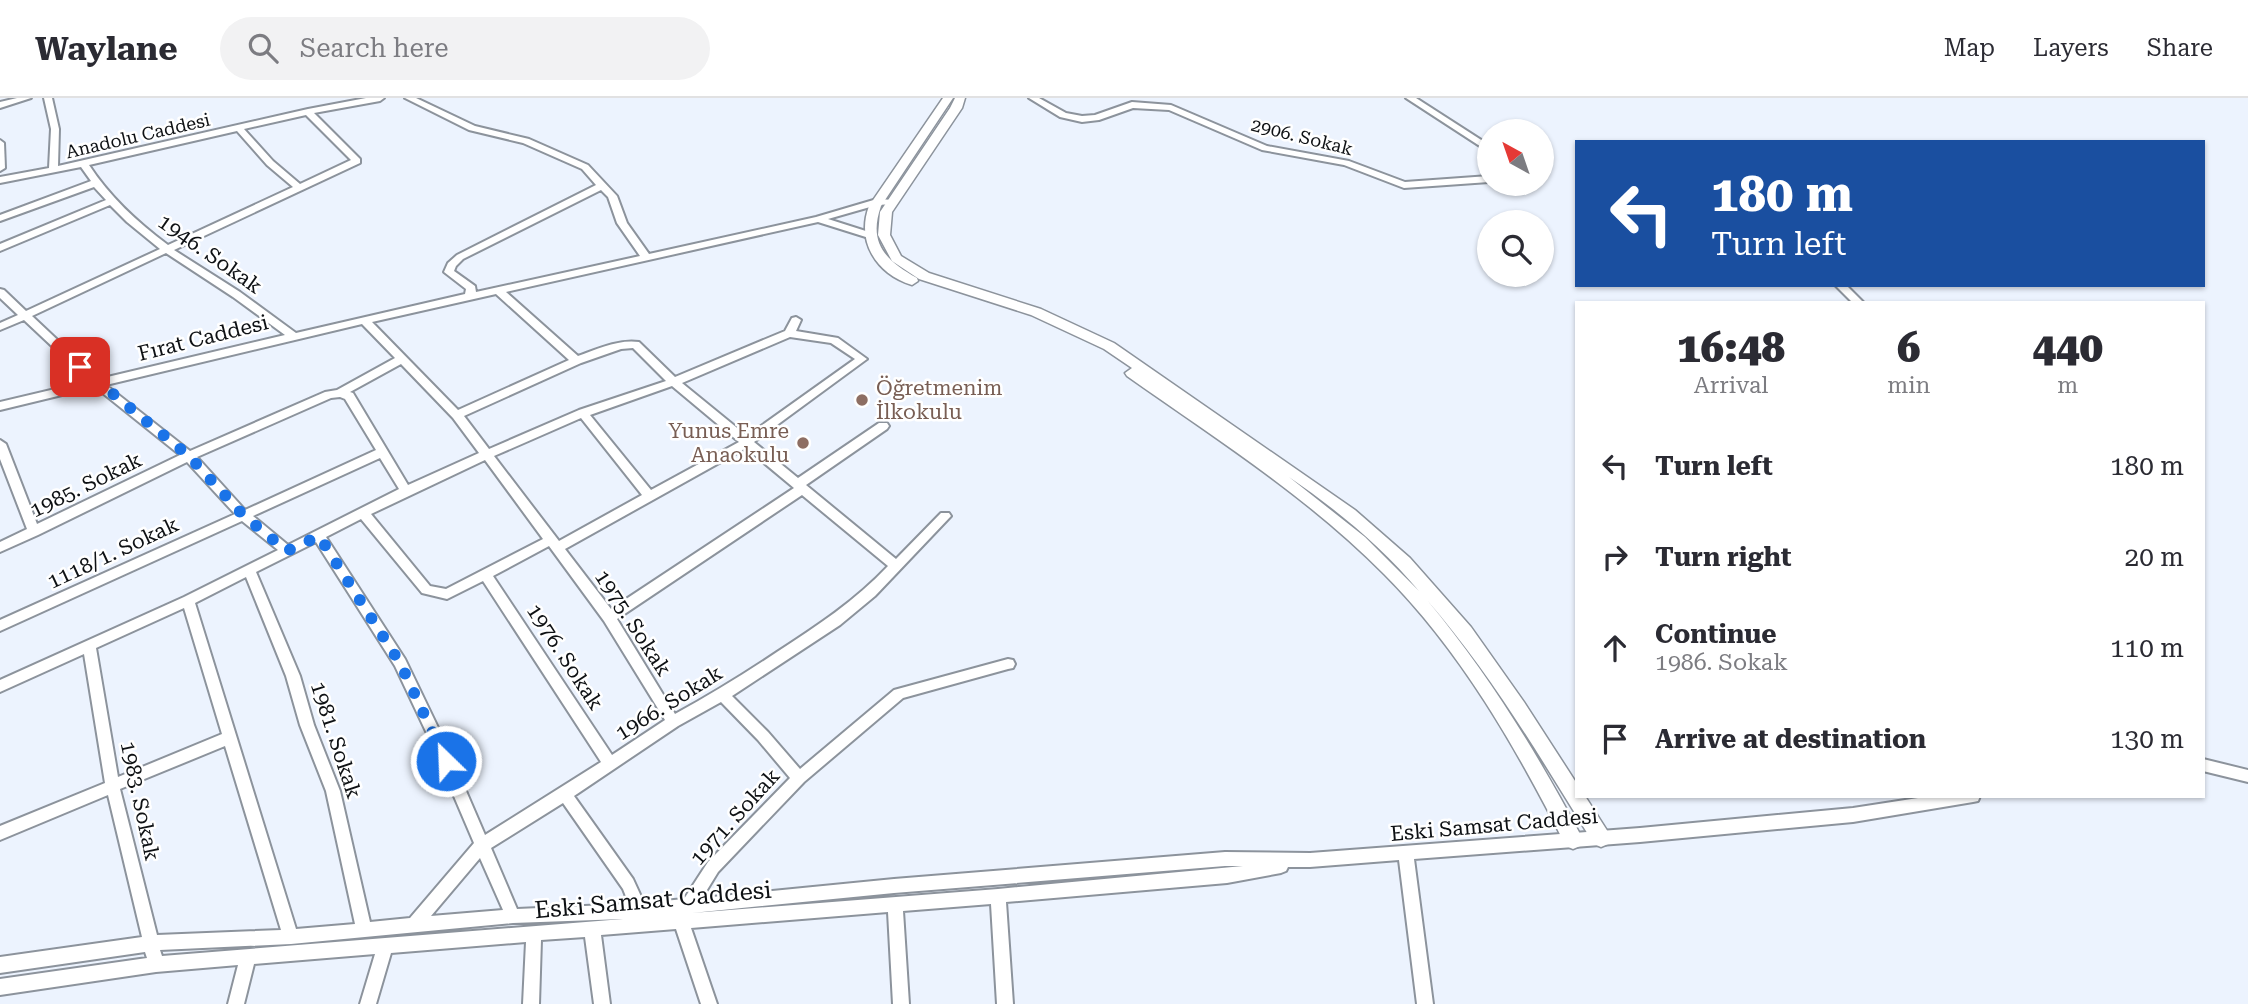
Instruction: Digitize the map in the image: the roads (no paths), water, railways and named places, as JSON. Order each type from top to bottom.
[{"type":"main road","points":[[952,103],[870,219],[869,235],[877,255],[904,276],[1041,324],[1123,366],[1337,523],[1390,570],[1448,638],[1519,745],[1573,840]]},
{"type":"main road","points":[[886,200],[885,240],[897,258],[913,271],[1036,312],[1109,346],[1309,483],[1377,537],[1410,569],[1465,632],[1518,707],[1575,797]]},
{"type":"main road","points":[[1576,798],[1601,838]]},
{"type":"street","points":[[0,105],[27,98]]},
{"type":"street","points":[[48,98],[55,129],[53,171]]},
{"type":"street","points":[[315,98],[323,108]]},
{"type":"street","name":"Anadolu Caddesi","points":[[0,180],[84,165],[308,111],[380,98]]},
{"type":"street","points":[[409,98],[472,128],[514,137],[585,167],[612,196],[622,223],[646,257]]},
{"type":"street","name":"2906. Sokak","points":[[1033,98],[1063,115],[1082,119],[1096,118],[1132,105],[1171,108],[1265,148],[1346,163],[1404,185],[1477,180]]},
{"type":"street","points":[[1409,98],[1477,141]]},
{"type":"street","points":[[0,327],[356,161],[308,111]]},
{"type":"street","points":[[239,128],[270,163],[298,187]]},
{"type":"street","points":[[0,143],[0,168]]},
{"type":"street","name":"1946. Sokak","points":[[84,165],[110,202],[167,251],[231,291],[293,337]]},
{"type":"street","points":[[0,218],[95,183]]},
{"type":"street","points":[[470,296],[471,288],[449,272],[451,265],[460,257],[603,185]]},
{"type":"street","name":"Fırat Caddesi","points":[[0,406],[364,320],[818,219],[886,200]]},
{"type":"street","points":[[0,248],[110,202]]},
{"type":"street","points":[[818,219],[869,235]]},
{"type":"street","points":[[1842,287],[1857,301]]},
{"type":"street","points":[[498,290],[576,361]]},
{"type":"street","points":[[0,292],[98,384],[189,456],[243,515],[287,551]]},
{"type":"street","name":"1975. Sokak","points":[[364,320],[457,415],[609,617],[673,722]]},
{"type":"street","points":[[789,333],[796,320]]},
{"type":"street","points":[[0,686],[188,601],[407,491],[486,454],[583,413],[674,382],[789,333],[834,341],[862,359],[747,442],[649,496],[447,594],[426,590],[364,514]]},
{"type":"street","points":[[457,415],[576,361],[622,344],[635,344],[674,382],[896,566]]},
{"type":"street","name":"1985. Sokak","points":[[0,547],[189,456],[329,395],[341,393],[402,359]]},
{"type":"street","points":[[341,393],[349,396],[407,491]]},
{"type":"street","points":[[583,413],[649,496]]},
{"type":"street","points":[[609,617],[883,426]]},
{"type":"street","points":[[0,444],[34,531]]},
{"type":"street","name":"1118/1. Sokak","points":[[0,626],[383,452]]},
{"type":"street","name":"1966. Sokak","points":[[416,923],[482,845],[835,621],[871,592],[945,516]]},
{"type":"street","points":[[319,536],[400,663],[438,740],[513,916]]},
{"type":"street","name":"1981. Sokak","points":[[249,570],[293,676],[307,725],[333,790],[364,930]]},
{"type":"street","name":"1976. Sokak","points":[[485,574],[610,764]]},
{"type":"street","points":[[188,601],[291,937]]},
{"type":"street","name":"1983. Sokak","points":[[89,646],[113,788],[156,964]]},
{"type":"street","name":"1971. Sokak","points":[[681,921],[688,905],[713,867],[799,778],[899,694],[1007,664]]},
{"type":"street","points":[[722,695],[763,736],[799,778]]},
{"type":"street","points":[[0,833],[231,737]]},
{"type":"street","points":[[2205,765],[2248,776]]},
{"type":"street","points":[[565,794],[628,884],[640,911]]},
{"type":"street","name":"Eski Samsat Caddesi","points":[[0,965],[152,943],[291,937],[416,923],[513,916],[640,911],[894,886],[1225,859],[1310,860],[1601,838],[1853,815],[1960,798]]},
{"type":"street","points":[[1406,854],[1424,1004]]},
{"type":"street","name":"Eski Samsat Caddesi","points":[[0,987],[156,964],[1227,876],[1310,860]]},
{"type":"street","points":[[998,896],[1005,1004]]},
{"type":"street","points":[[895,903],[901,1004]]},
{"type":"street","points":[[681,921],[709,1004]]},
{"type":"street","points":[[592,928],[602,1004]]},
{"type":"street","points":[[531,1004],[534,932]]},
{"type":"street","points":[[368,1004],[385,945]]},
{"type":"street","points":[[236,1004],[248,957]]},
{"type":"place","name":"Öğretmenim İlkokulu","points":[[862,400]]},
{"type":"place","name":"Yunus Emre Anaokulu","points":[[803,443]]}]
